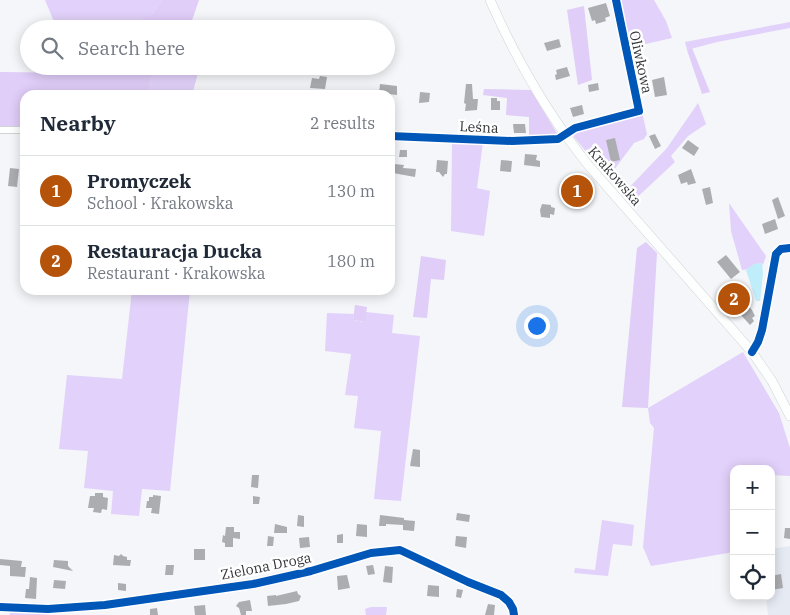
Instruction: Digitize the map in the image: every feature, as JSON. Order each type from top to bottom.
[{"type":"main road","name":"Krakowska","points":[[490,0],[515,53],[564,134],[589,166],[752,352],[766,371],[790,416]]},
{"type":"main road","points":[[752,352],[762,330],[776,254],[781,249],[790,248]]},
{"type":"street","name":"Oliwkowa","points":[[564,134],[575,128],[638,111],[616,0]]},
{"type":"street","points":[[0,130],[20,130]]},
{"type":"street","name":"Leśna","points":[[395,136],[477,138],[512,141],[558,139],[564,134]]},
{"type":"street","name":"Zielona Droga","points":[[0,607],[48,609],[105,604],[253,584],[311,571],[371,554],[400,550],[468,582],[501,595],[509,602],[514,615]]},
{"type":"shaded area","points":[[45,0],[162,0],[152,15],[144,17],[142,20],[53,20]]},
{"type":"shaded area","points":[[162,0],[199,0],[192,20],[142,20],[144,16],[152,15]]},
{"type":"shaded area","points":[[618,0],[654,0],[666,21],[672,38],[628,48]]},
{"type":"shaded area","points":[[584,6],[592,80],[578,85],[567,10]]},
{"type":"shaded area","points":[[790,22],[790,28],[717,42],[687,50],[685,42]]},
{"type":"shaded area","points":[[692,48],[710,92],[702,94],[687,50]]},
{"type":"shaded area","points":[[0,72],[20,72],[20,75],[154,75],[151,79],[150,90],[20,90],[20,128],[0,129]]},
{"type":"shaded area","points":[[154,75],[197,75],[193,90],[150,90],[151,79]]},
{"type":"shaded area","points":[[484,89],[531,90],[558,135],[529,136],[529,117],[506,115],[507,98],[483,95]]},
{"type":"shaded area","points":[[698,103],[706,124],[688,136],[671,156],[675,162],[631,203],[623,194],[667,148]]},
{"type":"shaded area","points":[[642,112],[647,134],[644,139],[634,143],[608,178],[574,137],[574,131]]},
{"type":"shaded area","points":[[452,141],[483,142],[477,188],[490,191],[484,236],[451,231]]},
{"type":"shaded area","points":[[729,203],[766,256],[763,265],[762,263],[742,270],[731,231]]},
{"type":"shaded area","points":[[646,242],[657,253],[648,408],[622,407],[637,248]]},
{"type":"shaded area","points":[[421,256],[446,260],[444,280],[431,279],[427,318],[413,317]]},
{"type":"shaded area","points":[[131,295],[190,295],[170,491],[142,489],[139,516],[111,514],[113,491],[84,488],[88,451],[59,449],[67,375],[122,379]]},
{"type":"shaded area","points":[[355,305],[367,307],[365,322],[353,320]]},
{"type":"shaded area","points":[[366,312],[394,315],[392,333],[420,336],[401,501],[374,499],[381,431],[354,428],[358,396],[345,395],[351,354],[325,351],[327,313],[354,314],[353,320],[364,322]]},
{"type":"shaded area","points":[[743,352],[779,413],[790,448],[790,476],[775,475],[775,465],[730,465],[730,553],[651,566],[643,547],[654,428],[650,423],[648,408]]},
{"type":"shaded area","points":[[602,520],[634,525],[632,546],[613,544],[608,576],[574,573],[575,568],[595,570]]},
{"type":"shaded area","points":[[790,546],[790,615],[768,615],[766,600],[775,600],[775,548]]},
{"type":"shaded area","points":[[387,607],[386,615],[366,615],[365,609]]},
{"type":"shaded area","points":[[9,611],[50,612],[49,615],[10,615]]},
{"type":"water","points":[[762,263],[763,273],[760,301],[756,301],[746,270],[754,264]]},
{"type":"building","points":[[606,3],[610,16],[605,18],[606,21],[596,24],[595,20],[592,21],[588,8]]},
{"type":"building","points":[[559,39],[561,47],[547,51],[544,43]]},
{"type":"building","points":[[567,67],[570,76],[556,80],[556,70]]},
{"type":"building","points":[[320,76],[327,77],[325,89],[310,88],[312,78],[319,79]]},
{"type":"building","points":[[664,77],[667,95],[655,97],[652,80]]},
{"type":"building","points":[[598,83],[599,90],[589,92],[588,85]]},
{"type":"building","points":[[380,84],[397,86],[397,95],[395,95],[395,90],[379,90]]},
{"type":"building","points":[[466,84],[472,84],[473,99],[478,99],[477,110],[465,111]]},
{"type":"building","points":[[420,92],[430,93],[429,102],[419,103]]},
{"type":"building","points":[[491,98],[497,98],[497,101],[500,101],[500,110],[491,110]]},
{"type":"building","points":[[582,105],[584,114],[573,117],[570,108]]},
{"type":"building","points":[[513,124],[525,124],[526,133],[514,133]]},
{"type":"building","points":[[655,134],[661,146],[655,149],[649,136]]},
{"type":"building","points":[[615,138],[620,160],[611,162],[606,140]]},
{"type":"building","points":[[688,140],[699,148],[694,156],[682,148]]},
{"type":"building","points":[[400,150],[407,150],[407,157],[399,157]]},
{"type":"building","points":[[525,154],[537,155],[536,160],[540,161],[540,167],[524,165]]},
{"type":"building","points":[[437,160],[448,161],[447,174],[443,177],[439,172],[436,172]]},
{"type":"building","points":[[501,160],[512,161],[511,172],[500,171]]},
{"type":"building","points":[[395,164],[404,165],[403,168],[416,169],[415,177],[395,173]]},
{"type":"building","points":[[10,168],[19,169],[17,187],[8,186]]},
{"type":"building","points":[[691,169],[696,183],[688,185],[687,182],[681,184],[678,175]]},
{"type":"building","points":[[569,186],[580,190],[578,203],[567,201]]},
{"type":"building","points":[[710,187],[713,203],[706,205],[702,189]]},
{"type":"building","points":[[778,197],[785,216],[778,219],[772,200]]},
{"type":"building","points":[[542,204],[551,205],[551,207],[555,208],[554,215],[550,214],[550,218],[541,217],[540,210]]},
{"type":"building","points":[[775,219],[778,229],[765,234],[762,224]]},
{"type":"building","points":[[726,255],[740,272],[731,279],[717,262]]},
{"type":"building","points":[[741,287],[747,293],[742,298],[755,316],[752,318],[754,321],[750,325],[741,315],[743,311],[729,296]]},
{"type":"building","points":[[413,449],[420,450],[420,467],[410,466]]},
{"type":"building","points":[[252,475],[259,475],[258,488],[251,487]]},
{"type":"building","points":[[95,493],[103,493],[103,497],[108,498],[107,510],[102,509],[101,513],[93,512],[94,508],[88,508],[90,496],[95,496]]},
{"type":"building","points":[[153,495],[161,496],[159,514],[151,513],[152,508],[146,508],[149,497],[153,497]]},
{"type":"building","points":[[253,496],[260,497],[259,504],[253,504]]},
{"type":"building","points":[[457,513],[470,515],[469,522],[456,520]]},
{"type":"building","points":[[298,515],[304,516],[304,527],[297,526]]},
{"type":"building","points":[[380,515],[415,521],[414,531],[403,530],[403,525],[386,524],[386,526],[379,526]]},
{"type":"building","points":[[275,524],[287,527],[287,533],[274,533]]},
{"type":"building","points":[[357,524],[367,525],[367,537],[356,536]]},
{"type":"building","points":[[226,527],[234,527],[234,532],[240,532],[240,539],[233,538],[233,547],[225,547],[225,543],[222,542]]},
{"type":"building","points":[[785,528],[790,528],[790,539],[784,538]]},
{"type":"building","points":[[343,534],[343,543],[337,543],[337,535]]},
{"type":"building","points":[[268,536],[274,537],[273,546],[267,546]]},
{"type":"building","points":[[456,536],[467,537],[466,548],[455,546]]},
{"type":"building","points":[[309,537],[310,547],[300,548],[299,538]]},
{"type":"building","points":[[194,549],[205,549],[205,560],[194,560]]},
{"type":"building","points":[[121,554],[127,557],[127,560],[131,560],[130,566],[113,565],[114,555],[119,556]]},
{"type":"building","points":[[0,559],[22,561],[21,567],[26,567],[25,577],[10,576],[10,566],[0,565]]},
{"type":"building","points":[[54,560],[68,561],[68,566],[73,571],[53,567]]},
{"type":"building","points":[[166,565],[174,565],[173,575],[165,575]]},
{"type":"building","points":[[373,565],[375,574],[368,575],[366,566]]},
{"type":"building","points":[[385,566],[393,567],[392,583],[383,582]]},
{"type":"building","points":[[781,574],[783,588],[775,589],[775,575]]},
{"type":"building","points":[[347,575],[350,588],[338,590],[337,576]]},
{"type":"building","points":[[30,577],[37,578],[36,599],[25,598],[26,589],[29,589]]},
{"type":"building","points":[[54,580],[66,581],[65,589],[53,588]]},
{"type":"building","points":[[118,583],[126,584],[126,591],[118,590]]},
{"type":"building","points":[[428,585],[439,586],[439,597],[427,596]]},
{"type":"building","points":[[457,589],[463,590],[461,598],[456,597]]},
{"type":"building","points":[[297,591],[301,596],[299,601],[268,606],[267,596]]},
{"type":"building","points":[[250,600],[252,611],[246,611],[246,615],[241,615],[239,608],[236,606],[239,602]]},
{"type":"building","points":[[488,604],[495,605],[494,615],[485,615]]},
{"type":"building","points":[[205,605],[206,615],[195,615],[194,606]]},
{"type":"building","points":[[157,608],[158,615],[150,615],[150,609]]},
{"type":"cycle path","points":[[395,136],[512,141],[558,139],[575,128],[639,111],[616,0]]},
{"type":"cycle path","points":[[752,352],[762,330],[776,254],[781,249],[790,248]]},
{"type":"cycle path","points":[[0,607],[48,609],[105,605],[253,584],[311,571],[371,553],[400,550],[468,582],[501,595],[509,602],[514,615]]},
{"type":"place","name":"Promyczek","points":[[577,191]]},
{"type":"place","name":"Restauracja Ducka","points":[[734,299]]}]
